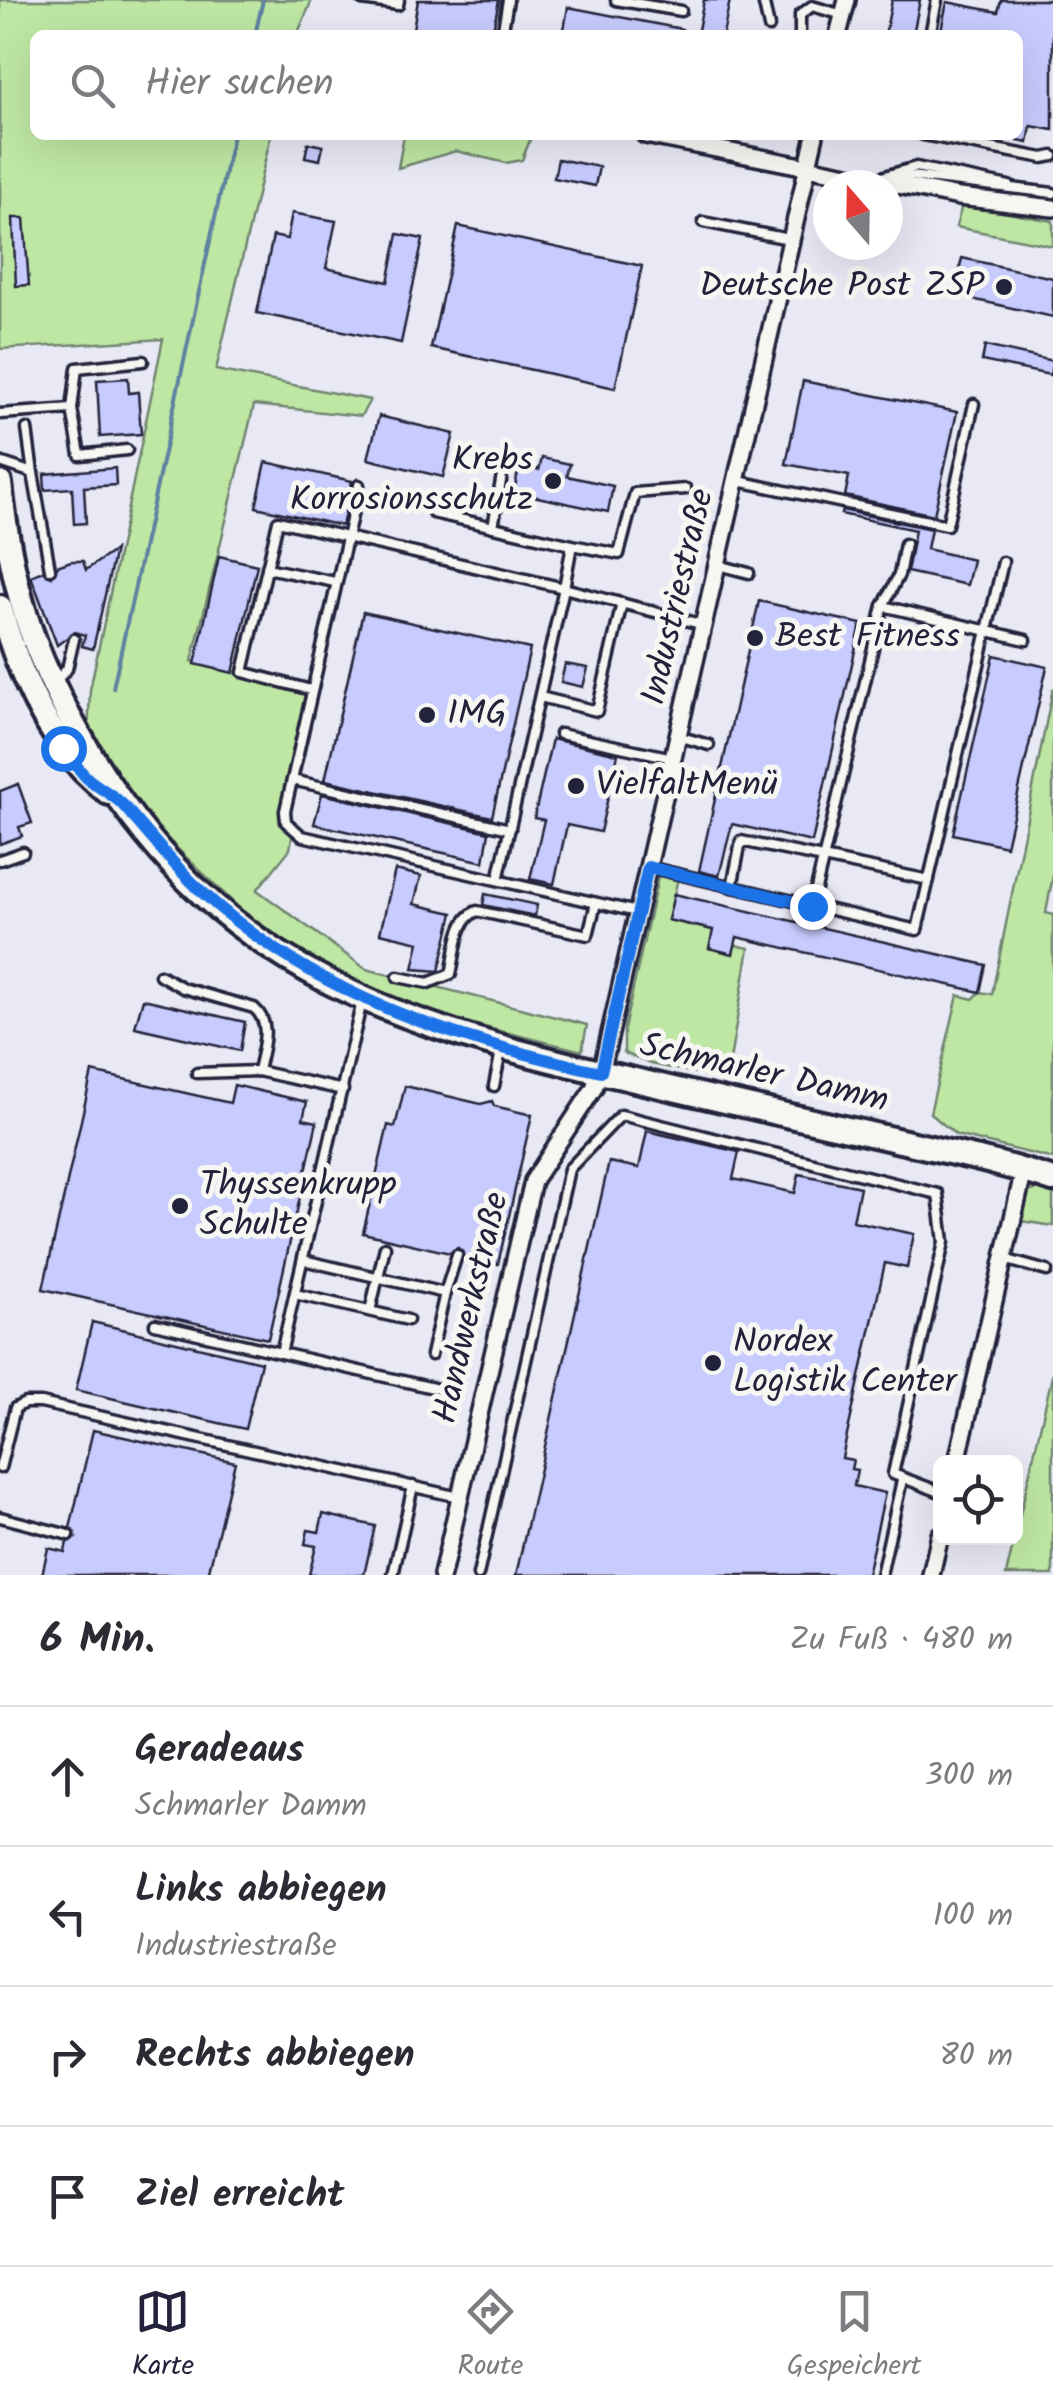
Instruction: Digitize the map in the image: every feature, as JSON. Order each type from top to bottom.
[{"type":"street","name":"Industriestraße","points":[[601,1072],[815,140]]},
{"type":"street","points":[[704,141],[828,170]]},
{"type":"street","points":[[903,184],[1053,208]]},
{"type":"street","name":"Schmarler Damm","points":[[0,483],[4,554],[26,626],[52,686],[120,802],[166,856],[234,920],[273,949],[362,1001],[501,1049],[1024,1170],[1053,1180]]},
{"type":"street","name":"Schmarler Damm","points":[[0,607],[19,662],[63,748],[87,778],[120,802]]},
{"type":"street","name":"Handwerkstraße","points":[[442,1575],[532,1181],[601,1072]]},
{"type":"street","points":[[959,1455],[1024,1170]]},
{"type":"street","points":[[931,1575],[938,1545]]},
{"type":"lane","points":[[362,0],[398,5],[399,0]]},
{"type":"lane","points":[[503,30],[508,0]]},
{"type":"lane","points":[[616,0],[681,11]]},
{"type":"lane","points":[[763,0],[769,27]]},
{"type":"lane","points":[[931,30],[936,0]]},
{"type":"lane","points":[[800,30],[800,15],[812,6],[845,7]]},
{"type":"lane","points":[[949,140],[1043,158],[1053,156]]},
{"type":"lane","points":[[898,170],[916,166],[1053,194]]},
{"type":"lane","points":[[703,222],[789,240]]},
{"type":"lane","points":[[127,450],[80,455],[72,409],[77,368],[142,361]]},
{"type":"lane","points":[[744,482],[947,525],[974,404]]},
{"type":"lane","points":[[0,414],[72,409]]},
{"type":"lane","points":[[27,430],[50,569]]},
{"type":"lane","points":[[0,462],[33,472]]},
{"type":"lane","points":[[464,462],[503,469],[494,527]]},
{"type":"lane","points":[[359,485],[285,811],[294,832],[638,912]]},
{"type":"lane","points":[[433,513],[618,554],[635,493],[686,488]]},
{"type":"lane","points":[[311,690],[243,672],[278,521],[704,625]]},
{"type":"lane","points":[[812,906],[883,606],[899,576],[905,544]]},
{"type":"lane","points":[[498,880],[572,545]]},
{"type":"lane","points":[[648,867],[918,930],[1003,562]]},
{"type":"lane","points":[[718,565],[749,573]]},
{"type":"lane","points":[[267,568],[335,582]]},
{"type":"lane","points":[[540,697],[597,711],[622,603]]},
{"type":"lane","points":[[883,606],[1026,640]]},
{"type":"lane","points":[[52,686],[68,668],[74,639]]},
{"type":"lane","points":[[560,734],[673,758]]},
{"type":"lane","points":[[678,736],[710,745]]},
{"type":"lane","points":[[292,780],[510,829]]},
{"type":"lane","points":[[732,887],[742,842],[929,880]]},
{"type":"lane","points":[[0,860],[22,852]]},
{"type":"lane","points":[[398,977],[428,984],[451,974],[463,921],[477,910],[588,935],[596,903]]},
{"type":"lane","points":[[160,975],[183,988],[254,1008],[262,1015],[266,1030],[258,1070]]},
{"type":"lane","points":[[282,1353],[362,1001]]},
{"type":"lane","points":[[494,1086],[501,1049]]},
{"type":"lane","points":[[198,1073],[258,1070],[343,1090]]},
{"type":"lane","points":[[478,1575],[569,1169],[621,1116],[938,1194],[944,1242],[893,1474],[933,1490]]},
{"type":"lane","points":[[370,1311],[385,1247]]},
{"type":"lane","points":[[431,1355],[457,1255]]},
{"type":"lane","points":[[1004,1259],[1047,1271]]},
{"type":"lane","points":[[304,1260],[446,1293]]},
{"type":"lane","points":[[296,1294],[408,1320]]},
{"type":"lane","points":[[155,1324],[442,1390]]},
{"type":"lane","points":[[0,1468],[16,1408],[25,1403],[41,1403],[459,1496]]},
{"type":"lane","points":[[881,1575],[902,1480]]},
{"type":"lane","points":[[394,1575],[413,1486]]},
{"type":"lane","points":[[0,1517],[69,1535]]},
{"type":"green space","points":[[0,0],[312,0],[299,30],[30,30],[30,140],[270,140],[216,370],[370,400],[361,416],[254,405],[192,661],[311,690],[285,811],[293,832],[290,849],[257,890],[366,969],[587,1025],[582,1051],[399,1006],[309,958],[241,910],[157,829],[88,737],[90,690],[163,339],[0,349]]},
{"type":"green space","points":[[403,140],[530,140],[522,160],[506,163],[456,151],[398,168]]},
{"type":"green space","points":[[962,205],[1053,221],[1053,246],[956,227]]},
{"type":"green space","points":[[1053,688],[1053,875],[1046,913],[1053,915],[1053,1159],[956,1135],[930,1113],[958,995],[973,999],[980,992],[992,994]]},
{"type":"green space","points":[[659,873],[678,878],[668,920],[721,932],[710,948],[733,953],[735,945],[749,948],[729,1066],[769,1076],[764,1086],[651,1064],[624,1053],[624,1029]]},
{"type":"green space","points":[[1045,1187],[1053,1190],[1053,1226],[1021,1221],[1018,1217],[1028,1192]]},
{"type":"green space","points":[[1053,1372],[1053,1575],[1006,1575],[1013,1545],[1023,1545],[1023,1502]]},
{"type":"building","points":[[418,0],[499,0],[493,30],[413,30]]},
{"type":"building","points":[[704,0],[730,0],[724,30],[698,30]]},
{"type":"building","points":[[892,0],[920,0],[914,30],[886,30]]},
{"type":"building","points":[[1001,0],[1053,0],[1053,130],[1031,126],[1028,143],[1018,141],[1023,140],[1023,30],[941,30],[947,2],[998,12]]},
{"type":"building","points":[[568,7],[682,29],[682,30],[564,30]]},
{"type":"building","points":[[308,143],[323,146],[320,160],[305,157]]},
{"type":"building","points":[[558,159],[599,167],[595,186],[554,178]]},
{"type":"building","points":[[292,213],[336,221],[326,268],[388,282],[398,234],[423,239],[401,343],[257,313],[273,236],[287,239]]},
{"type":"building","points":[[13,218],[24,218],[29,285],[16,286]]},
{"type":"building","points":[[458,226],[642,266],[615,388],[431,348]]},
{"type":"building","name":"Deutsche Post ZSP","points":[[962,258],[1053,278],[1053,317],[954,295]]},
{"type":"building","points":[[985,346],[1053,361],[1050,375],[982,361]]},
{"type":"building","points":[[128,378],[129,393],[138,392],[141,434],[100,437],[97,380]]},
{"type":"building","points":[[803,381],[957,412],[934,515],[845,496],[849,476],[786,464]]},
{"type":"building","points":[[379,416],[454,434],[443,477],[368,459]]},
{"type":"building","name":"Krebs Korrosionsschutz","points":[[542,458],[570,464],[567,476],[613,486],[608,512],[514,492],[519,466],[539,470]]},
{"type":"building","points":[[266,462],[352,481],[342,526],[256,507]]},
{"type":"building","points":[[115,468],[116,485],[84,487],[86,523],[74,524],[72,488],[45,490],[44,474]]},
{"type":"building","points":[[842,510],[931,529],[927,549],[973,560],[967,585],[907,572],[915,530],[841,514]]},
{"type":"building","points":[[115,550],[93,649],[82,646],[85,635],[75,632],[57,645],[31,576],[43,571],[52,576],[57,566],[71,561],[83,561],[86,570]]},
{"type":"building","points":[[219,556],[257,565],[233,673],[195,664]]},
{"type":"building","points":[[759,601],[861,624],[812,842],[732,824],[719,876],[699,871]]},
{"type":"building","name":"IMG","points":[[363,612],[530,649],[492,817],[325,780]]},
{"type":"building","points":[[994,655],[1047,667],[1006,846],[953,834]]},
{"type":"building","points":[[565,664],[588,668],[583,687],[561,682]]},
{"type":"building","name":"VielfaltMenü","points":[[552,739],[618,754],[600,832],[567,825],[554,884],[530,879],[544,820],[534,818]]},
{"type":"building","points":[[18,784],[32,823],[19,827],[22,836],[0,844],[0,791]]},
{"type":"building","points":[[322,794],[489,832],[484,862],[314,824]]},
{"type":"building","points":[[395,870],[421,876],[414,904],[453,913],[439,971],[413,969],[419,942],[380,933]]},
{"type":"building","points":[[485,894],[537,905],[535,916],[483,905]]},
{"type":"building","points":[[674,894],[986,965],[980,992],[737,937],[733,954],[709,948],[713,930],[668,920]]},
{"type":"building","points":[[143,999],[245,1022],[240,1051],[135,1027]]},
{"type":"building","name":"Thyssenkrupp Schulte","points":[[92,1072],[230,1103],[234,1085],[307,1102],[303,1119],[317,1122],[268,1339],[43,1289]]},
{"type":"building","points":[[405,1086],[481,1104],[492,1101],[494,1106],[532,1115],[498,1264],[464,1257],[458,1248],[450,1253],[363,1233],[388,1125],[395,1127]]},
{"type":"building","name":"Nordex Logistik Center","points":[[647,1131],[739,1152],[733,1179],[795,1193],[799,1174],[860,1187],[853,1221],[914,1234],[907,1268],[885,1263],[842,1458],[853,1460],[851,1469],[857,1470],[854,1486],[885,1493],[867,1575],[516,1575],[609,1162],[639,1168]]},
{"type":"building","name":"Thyssenkrupp Schulte","points":[[92,1322],[261,1362],[245,1429],[76,1390]]},
{"type":"building","points":[[93,1430],[235,1462],[208,1575],[42,1575],[48,1548],[65,1552],[67,1542],[76,1538],[70,1528]]},
{"type":"building","points":[[323,1514],[375,1526],[364,1575],[309,1575],[316,1546],[305,1544],[308,1530],[319,1532]]},
{"type":"waterway","points":[[256,30],[263,0]]},
{"type":"waterway","points":[[113,688],[232,140]]},
{"type":"place","name":"Deutsche Post ZSP","points":[[1004,287]]},
{"type":"place","name":"Krebs Korrosionsschutz","points":[[553,481]]},
{"type":"place","name":"Best Fitness","points":[[755,638]]},
{"type":"place","name":"IMG","points":[[427,715]]},
{"type":"place","name":"VielfaltMenü","points":[[576,786]]},
{"type":"place","name":"Thyssenkrupp Schulte","points":[[180,1206]]},
{"type":"place","name":"Nordex Logistik Center","points":[[713,1363]]},
{"type":"route","points":[[63,748],[87,778],[120,802],[200,891],[273,949],[312,973],[362,1001],[437,1030],[601,1072],[648,867],[812,906]]}]
